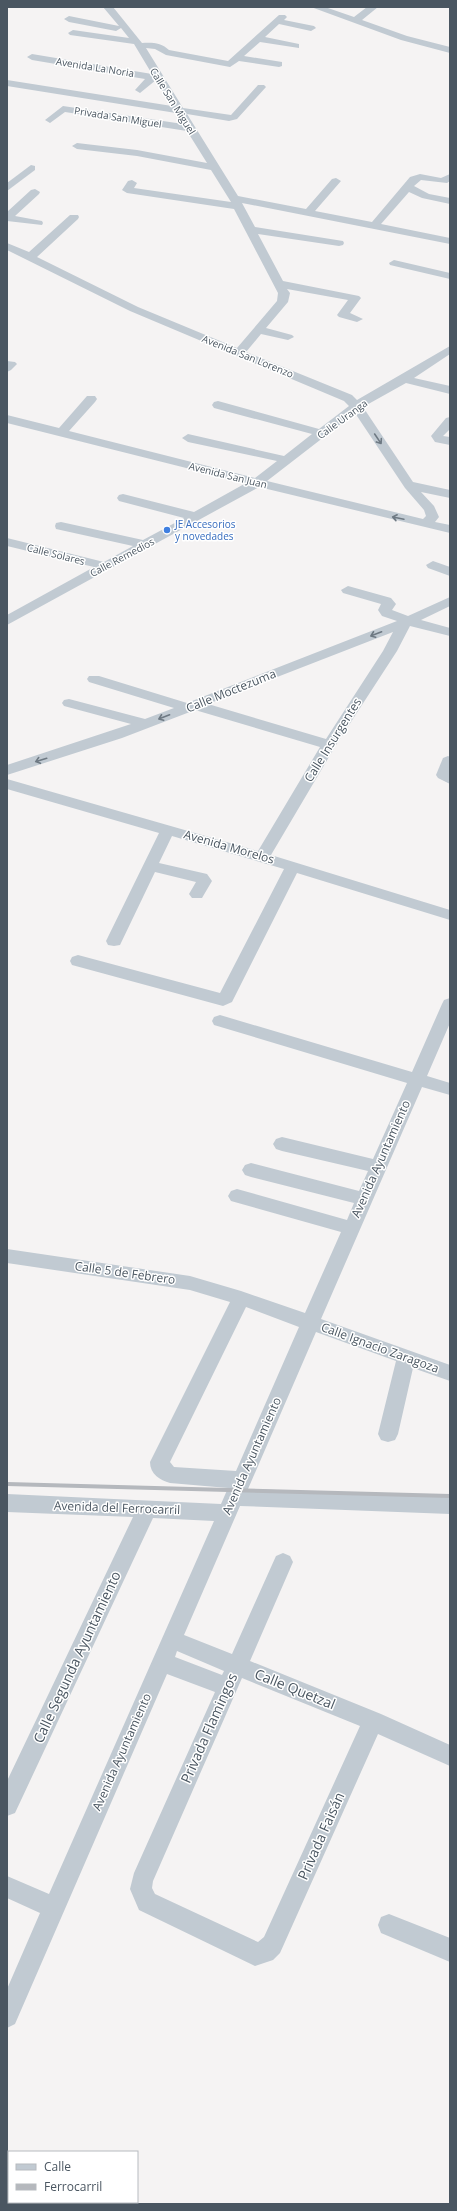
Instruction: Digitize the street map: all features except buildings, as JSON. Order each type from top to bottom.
[{"type":"street","name":"Calle San Miguel","points":[[108,7],[129,30],[155,77],[172,99],[236,202],[284,293],[282,302],[260,330],[238,353]]},
{"type":"street","points":[[316,7],[404,38],[450,50]]},
{"type":"street","points":[[354,21],[373,7]]},
{"type":"street","points":[[69,19],[129,30]]},
{"type":"street","points":[[73,33],[138,44],[155,45],[162,47],[166,52],[227,64],[232,63],[238,58],[280,19],[311,28]]},
{"type":"street","points":[[258,40],[296,46]]},
{"type":"street","name":"Avenida La Noria","points":[[32,57],[155,77]]},
{"type":"street","points":[[238,58],[279,64]]},
{"type":"street","points":[[55,71],[66,62]]},
{"type":"street","points":[[98,79],[109,70]]},
{"type":"street","points":[[140,90],[155,77]]},
{"type":"street","points":[[7,83],[178,109]]},
{"type":"street","name":"Privada San Miguel","points":[[178,109],[229,118],[234,117],[261,87]]},
{"type":"street","points":[[130,92],[172,99]]},
{"type":"street","name":"Privada San Miguel","points":[[50,120],[63,109],[190,128]]},
{"type":"street","points":[[76,146],[137,153],[214,167]]},
{"type":"street","points":[[7,188],[31,168]]},
{"type":"street","points":[[375,225],[416,177],[448,179]]},
{"type":"street","points":[[308,213],[336,181]]},
{"type":"street","points":[[132,183],[127,190],[236,202],[308,213],[450,241]]},
{"type":"street","points":[[408,187],[426,196],[450,201]]},
{"type":"street","points":[[7,217],[35,192]]},
{"type":"street","points":[[7,217],[38,223]]},
{"type":"street","points":[[30,256],[74,217]]},
{"type":"street","points":[[251,230],[339,243]]},
{"type":"street","name":"Avenida San Lorenzo","points":[[7,246],[30,256],[134,309],[348,398],[356,406],[409,485],[433,514],[426,524]]},
{"type":"street","points":[[394,263],[450,276]]},
{"type":"street","points":[[280,284],[355,298],[343,315],[358,318]]},
{"type":"street","points":[[260,330],[288,337]]},
{"type":"street","name":"Calle Uranga","points":[[258,482],[356,406],[404,379],[450,349]]},
{"type":"street","points":[[432,361],[450,364]]},
{"type":"street","points":[[404,379],[450,390]]},
{"type":"street","points":[[61,433],[91,399]]},
{"type":"street","points":[[218,406],[277,420],[321,434]]},
{"type":"street","name":"Avenida San Juan","points":[[7,419],[450,529]]},
{"type":"street","points":[[450,421],[437,436],[439,439],[450,441]]},
{"type":"street","points":[[188,438],[287,460]]},
{"type":"street","name":"Calle Remedios","points":[[7,620],[258,482]]},
{"type":"street","points":[[409,485],[450,495],[440,509],[442,517],[450,524]]},
{"type":"street","points":[[123,498],[196,517]]},
{"type":"street","points":[[61,526],[146,544]]},
{"type":"street","name":"Calle Solares","points":[[7,542],[105,566]]},
{"type":"street","points":[[433,565],[450,572]]},
{"type":"street","points":[[348,590],[386,601],[389,604],[385,611],[407,622],[450,632]]},
{"type":"street","name":"Calle Moctezuma","points":[[7,770],[88,745],[197,705],[407,622],[450,601]]},
{"type":"street","points":[[7,609],[22,612]]},
{"type":"street","name":"Calle Insurgentes","points":[[262,857],[329,745],[407,622]]},
{"type":"street","points":[[129,678],[197,705]]},
{"type":"street","points":[[94,679],[197,705],[329,745]]},
{"type":"street","points":[[69,703],[146,724]]},
{"type":"street","points":[[448,761],[443,775],[450,779]]},
{"type":"street","name":"Avenida Morelos","points":[[7,784],[293,866],[450,915]]},
{"type":"street","points":[[114,941],[149,866],[168,830]]},
{"type":"street","points":[[149,866],[202,878],[204,881],[197,894]]},
{"type":"street","points":[[78,961],[223,1000],[226,998],[293,866]]},
{"type":"street","name":"Avenida Ayuntamiento","points":[[7,2016],[53,1907],[235,1497],[363,1200],[450,1004]]},
{"type":"street","points":[[220,1020],[450,1090]]},
{"type":"street","points":[[282,1144],[378,1167]]},
{"type":"street","points":[[251,1170],[363,1200]]},
{"type":"street","points":[[236,1196],[351,1228]]},
{"type":"street","name":"Calle 5 de Febrero","points":[[7,1256],[190,1283],[241,1298],[311,1323]]},
{"type":"street","points":[[235,1497],[170,1475],[160,1467],[160,1462],[241,1298]]},
{"type":"street","name":"Calle Ignacio Zaragoza","points":[[311,1323],[406,1358],[450,1372]]},
{"type":"street","points":[[388,1434],[406,1358]]},
{"type":"street","name":"Avenida del Ferrocarril","points":[[7,1503],[147,1509],[235,1497],[450,1505]]},
{"type":"street","name":"Calle Segunda Ayuntamiento","points":[[7,1805],[147,1509]]},
{"type":"street","name":"Privada Flamingos","points":[[267,1951],[262,1954],[255,1954],[154,1906],[147,1902],[143,1895],[142,1882],[283,1562]]},
{"type":"street","name":"Calle Quetzal","points":[[171,1639],[373,1721],[450,1756]]},
{"type":"street","points":[[162,1662],[228,1687]]},
{"type":"street","name":"Privada Faisán","points":[[267,1951],[272,1945],[373,1721]]},
{"type":"street","points":[[7,1887],[53,1907]]},
{"type":"street","points":[[389,1925],[450,1950]]},
{"type":"railway","points":[[7,1484],[450,1496]]},
{"type":"place","name":"JE Accesorios y novedades","points":[[167,530]]}]
